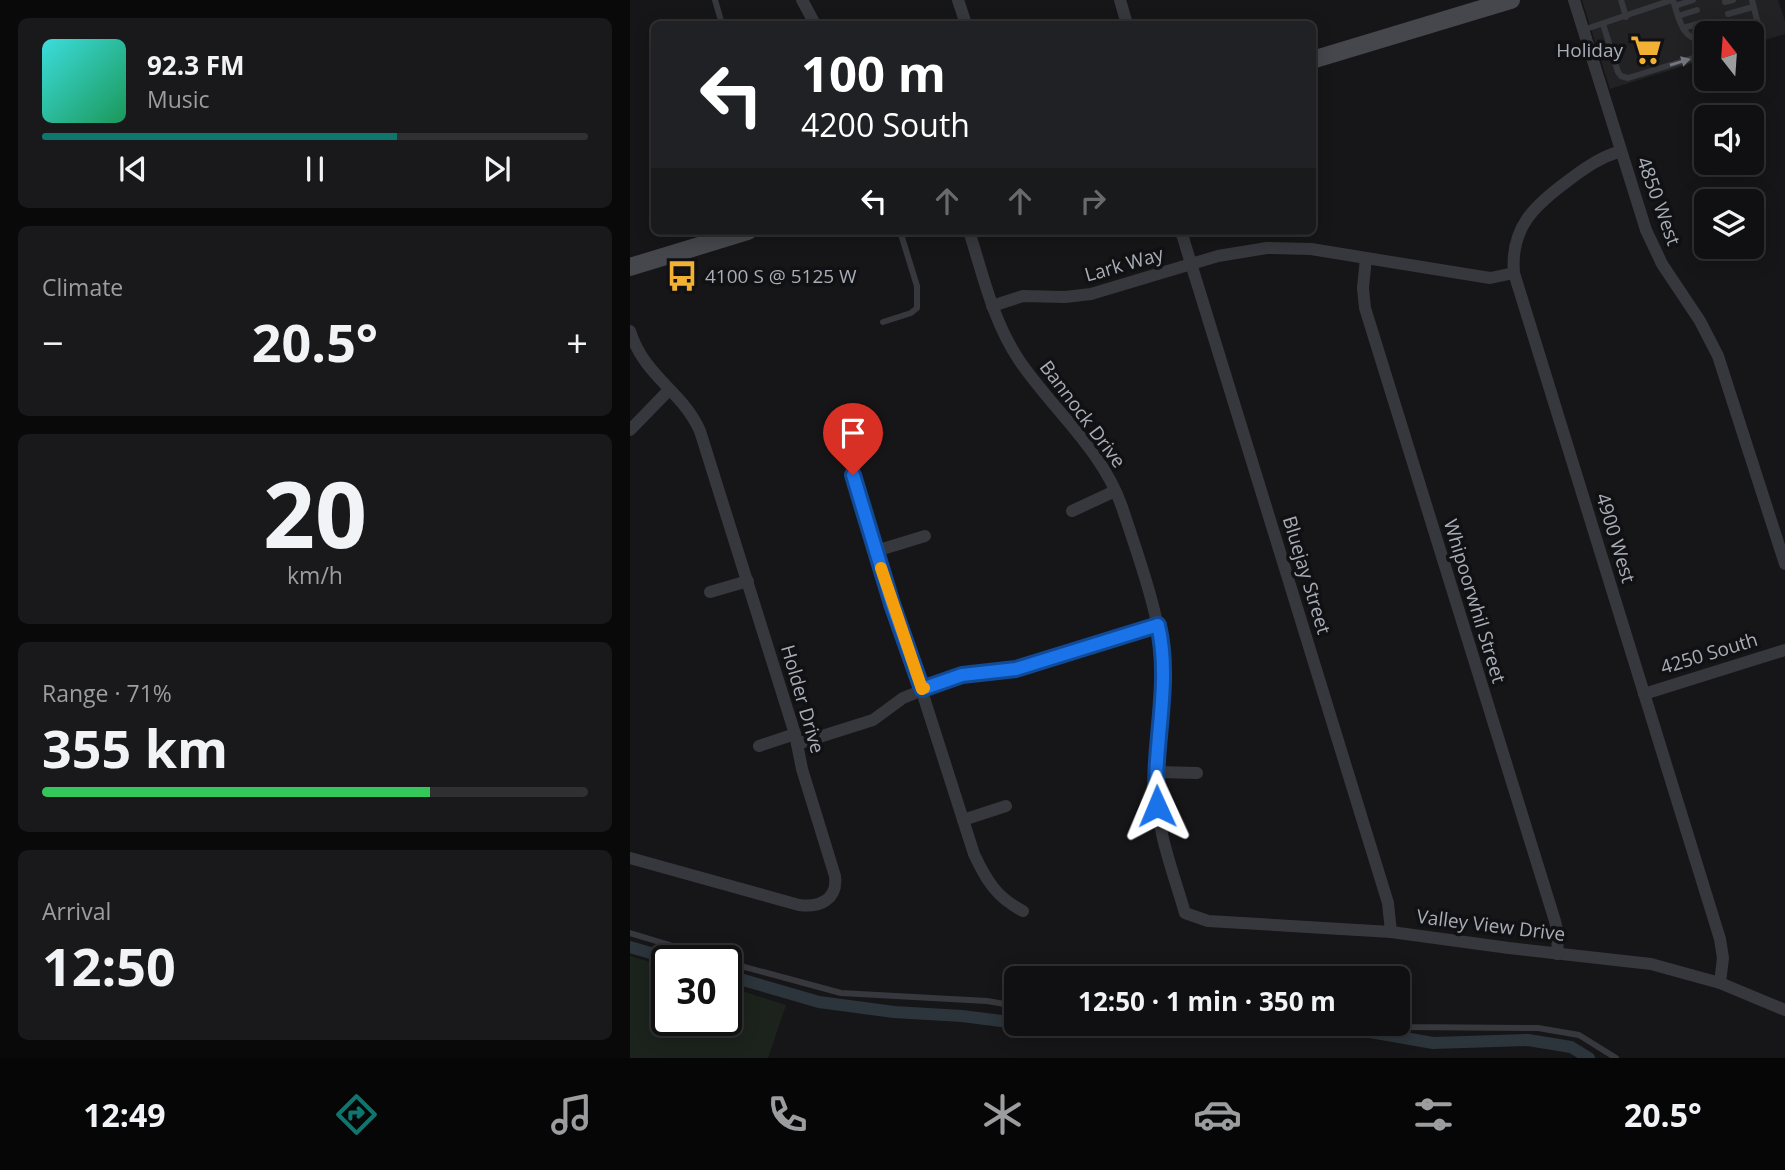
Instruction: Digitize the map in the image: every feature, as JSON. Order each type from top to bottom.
[{"type":"main road","points":[[1316,59],[1494,2]]},
{"type":"main road","points":[[630,267],[735,235]]},
{"type":"street","points":[[802,0],[814,21]]},
{"type":"street","points":[[958,0],[965,21]]},
{"type":"street","points":[[1120,0],[1126,21]]},
{"type":"street","name":"4850 West","points":[[1574,0],[1650,242],[1700,321],[1718,356],[1785,564]]},
{"type":"street","name":"4900 West","points":[[1621,150],[1593,162],[1531,211],[1517,239],[1514,273],[1720,939],[1723,958],[1720,983]]},
{"type":"street","name":"Bannock Drive","points":[[970,235],[992,306],[1017,357],[1089,448],[1115,491],[1158,625],[1164,681],[1157,772],[1159,821],[1185,913]]},
{"type":"street","name":"Bluejay Street","points":[[1182,235],[1390,908],[1391,932]]},
{"type":"street","name":"Lark Way","points":[[992,306],[1023,296],[1065,297],[1091,294],[1251,249],[1282,247],[1490,278],[1514,273]]},
{"type":"street","name":"Whipoorwhil Street","points":[[1366,258],[1363,288],[1365,308],[1555,921],[1558,935],[1557,954]]},
{"type":"street","name":"Holder Drive","points":[[630,331],[645,364],[690,411],[700,431],[796,739],[802,769],[835,876],[835,887],[828,900],[812,906],[799,905],[630,858]]},
{"type":"street","points":[[630,430],[669,390]]},
{"type":"street","points":[[853,475],[974,854],[996,892],[1003,900],[1023,911]]},
{"type":"street","points":[[1072,511],[1115,491]]},
{"type":"street","points":[[876,551],[925,536]]},
{"type":"street","points":[[710,592],[748,581]]},
{"type":"street","points":[[759,746],[873,720],[898,701],[962,675],[1016,669],[1158,625]]},
{"type":"street","name":"4250 South","points":[[1644,694],[1785,650]]},
{"type":"street","points":[[1157,772],[1197,773]]},
{"type":"street","points":[[963,820],[1006,806]]},
{"type":"street","name":"Valley View Drive","points":[[1185,913],[1208,921],[1391,932],[1651,964],[1720,983],[1785,1010]]},
{"type":"lane","points":[[715,0],[721,21]]},
{"type":"lane","points":[[1621,0],[1626,17]]},
{"type":"lane","points":[[1583,30],[1673,2],[1693,0]]},
{"type":"lane","points":[[1673,2],[1685,34],[1694,38]]},
{"type":"lane","points":[[1728,14],[1752,3],[1757,21]]},
{"type":"lane","points":[[1678,16],[1697,10]]},
{"type":"lane","points":[[1603,24],[1618,72],[1622,76],[1628,78],[1694,58]]},
{"type":"lane","points":[[1683,28],[1694,25]]},
{"type":"lane","points":[[883,323],[911,313],[917,308],[917,286],[901,235]]},
{"type":"lane","points":[[630,933],[671,945]]},
{"type":"lane","points":[[742,966],[841,993],[1004,1004]]},
{"type":"lane","points":[[1410,1027],[1538,1028],[1579,1035],[1616,1058]]},
{"type":"shaded area","points":[[1582,0],[1778,0],[1785,21],[1785,34],[1764,40],[1764,21],[1694,21],[1694,63],[1610,89]]},
{"type":"shaded area","points":[[630,956],[651,962],[651,1036],[742,1036],[742,991],[786,1005],[768,1058],[630,1058]]},
{"type":"waterway","points":[[630,947],[651,953]]},
{"type":"waterway","points":[[742,980],[819,1002],[894,1012],[1004,1021]]},
{"type":"waterway","points":[[1393,1036],[1433,1043],[1528,1040],[1571,1047],[1589,1058]]},
{"type":"slow traffic","points":[[881,568],[922,689],[924,688]]},
{"type":"place","name":"Holiday","points":[[1646,50]]},
{"type":"place","name":"4100 S @ 5125 W","points":[[682,276]]},
{"type":"route","points":[[853,475],[892,604],[922,689],[962,675],[1016,669],[1158,625],[1164,681],[1157,806]]}]
